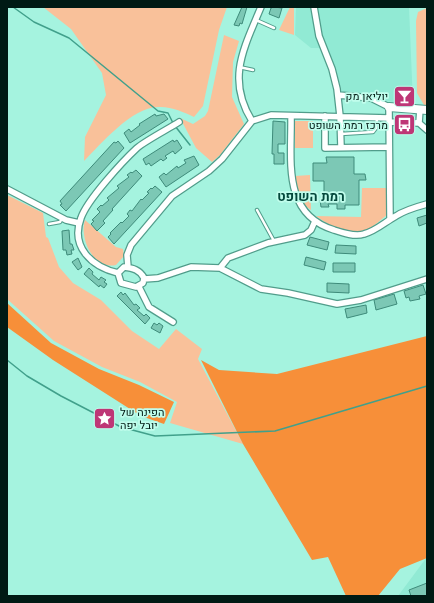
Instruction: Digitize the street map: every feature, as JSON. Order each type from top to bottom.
[{"type":"street","points":[[252,121],[244,108],[242,101],[239,82],[239,67],[246,42],[261,7]]},
{"type":"street","points":[[314,7],[319,36],[335,78],[340,116],[341,148]]},
{"type":"street","points":[[338,95],[370,98],[389,107],[424,110],[419,123]]},
{"type":"street","points":[[389,107],[390,219]]},
{"type":"street","points":[[128,267],[127,255],[131,245],[172,196],[209,171],[222,159],[252,121],[271,115],[377,117],[389,120],[419,123],[427,130]]},
{"type":"street","points":[[291,116],[292,184],[302,207],[315,221],[332,230],[362,235],[374,230],[390,219],[406,211],[427,204]]},
{"type":"street","points":[[325,116],[325,148],[389,147]]},
{"type":"street","points":[[118,274],[97,266],[87,256],[79,238],[79,223],[89,204],[118,167],[138,147],[179,122]]},
{"type":"street","points":[[7,189],[62,218],[79,223]]},
{"type":"street","points":[[220,268],[228,258],[274,241],[294,239],[305,235],[311,230],[315,221]]},
{"type":"street","points":[[128,267],[141,273],[144,279],[143,283],[138,287],[124,285],[119,280],[118,274],[122,268],[128,267]]},
{"type":"street","points":[[144,279],[158,278],[190,267],[220,268],[261,289],[288,293],[337,304],[361,300],[427,279]]},
{"type":"street","points":[[138,287],[149,307],[173,322]]},
{"type":"lane","points":[[256,20],[274,28]]},
{"type":"lane","points":[[239,67],[253,70]]},
{"type":"lane","points":[[341,134],[373,132],[376,128],[377,117]]},
{"type":"lane","points":[[258,210],[274,241]]},
{"type":"lane","points":[[49,224],[60,222],[62,218]]},
{"type":"shaded area","points":[[43,7],[227,7],[219,30],[203,106],[194,117],[167,107],[148,109],[138,113],[108,136],[84,161],[85,137],[106,95],[102,73],[71,29]]},
{"type":"shaded area","points":[[290,7],[294,7],[294,35],[279,30]]},
{"type":"shaded area","points":[[296,7],[409,7],[413,104],[385,101],[365,94],[342,92],[334,67],[325,48],[311,48],[295,35]]},
{"type":"shaded area","points":[[427,8],[427,105],[424,105],[417,93],[416,21],[418,12]]},
{"type":"shaded area","points":[[224,35],[239,41],[233,62],[232,97],[244,124],[220,155],[212,162],[196,148],[180,118],[193,124],[205,116],[208,111]]},
{"type":"shaded area","points":[[295,121],[313,121],[313,148],[295,148]]},
{"type":"shaded area","points":[[310,175],[311,210],[301,200],[296,186],[295,176]]},
{"type":"shaded area","points":[[362,188],[387,188],[387,215],[372,227],[360,232],[346,231],[327,223],[316,216],[361,217]]},
{"type":"shaded area","points":[[7,195],[43,213],[46,237],[48,238],[59,267],[73,283],[101,300],[132,331],[159,349],[176,329],[202,349],[198,359],[243,444],[170,423],[177,402],[140,382],[102,367],[54,341],[7,299]]},
{"type":"shaded area","points":[[85,220],[116,247],[123,249],[124,256],[116,265],[101,263],[90,251],[84,235]]},
{"type":"shaded area","points":[[7,303],[51,343],[99,369],[139,385],[174,402],[164,424],[141,416],[53,360],[7,327]]},
{"type":"shaded area","points":[[427,336],[427,558],[400,569],[378,596],[346,596],[328,557],[312,560],[243,444],[201,360],[219,370],[277,374]]},
{"type":"shaded area","points":[[427,557],[427,596],[398,596]]},
{"type":"building","points":[[242,7],[247,7],[242,24],[240,23],[239,26],[234,25]]},
{"type":"building","points":[[271,8],[282,8],[279,18],[269,14]]},
{"type":"building","points":[[155,114],[156,116],[164,114],[168,119],[130,143],[124,133],[129,129],[131,132],[140,125],[139,124]]},
{"type":"building","points":[[273,121],[285,122],[285,144],[278,144],[278,153],[284,153],[284,164],[274,164],[274,154],[272,154]]},
{"type":"building","points":[[173,140],[174,142],[177,140],[182,148],[175,154],[173,151],[165,156],[167,158],[163,161],[161,159],[151,166],[149,163],[146,165],[143,159]]},
{"type":"building","points":[[118,141],[124,148],[66,211],[60,205],[62,204],[60,201],[114,142],[116,143]]},
{"type":"building","points":[[194,156],[199,165],[166,187],[159,177],[164,173],[166,175],[177,166],[178,168],[186,163],[184,160]]},
{"type":"building","points":[[326,157],[354,157],[354,174],[365,174],[366,180],[359,180],[359,205],[345,205],[345,209],[337,209],[337,204],[328,204],[329,207],[321,207],[320,200],[324,200],[324,181],[313,181],[313,163],[327,163]]},
{"type":"building","points":[[136,170],[142,176],[112,209],[113,210],[103,221],[105,223],[97,231],[91,224],[94,221],[92,220],[100,212],[97,209],[109,200],[107,198],[119,188],[117,186],[129,177],[127,175]]},
{"type":"building","points":[[155,186],[162,192],[114,244],[108,237],[111,234],[110,233],[129,216],[127,214],[130,210],[132,211],[141,199],[142,200],[149,193],[147,192]]},
{"type":"building","points":[[427,215],[427,223],[419,226],[417,218]]},
{"type":"building","points":[[69,230],[70,244],[72,244],[74,250],[71,250],[72,254],[67,255],[66,250],[63,250],[62,231]]},
{"type":"building","points":[[310,237],[329,242],[327,250],[307,245]]},
{"type":"building","points":[[336,245],[356,246],[356,254],[335,253]]},
{"type":"building","points":[[306,257],[326,262],[324,270],[304,265]]},
{"type":"building","points":[[78,258],[82,267],[78,270],[72,262]]},
{"type":"building","points":[[333,263],[355,263],[355,272],[333,272]]},
{"type":"building","points":[[89,268],[93,272],[92,274],[99,280],[101,277],[106,280],[104,282],[107,284],[104,288],[100,285],[99,287],[84,274]]},
{"type":"building","points":[[327,283],[349,284],[349,293],[327,292]]},
{"type":"building","points":[[423,285],[426,294],[419,296],[420,299],[410,301],[409,297],[406,298],[404,291]]},
{"type":"building","points":[[121,292],[123,295],[125,293],[134,305],[136,304],[140,308],[137,310],[144,316],[146,314],[150,318],[145,324],[117,296]]},
{"type":"building","points":[[394,294],[397,304],[376,310],[374,300]]},
{"type":"building","points":[[366,305],[367,313],[347,318],[345,309]]},
{"type":"building","points":[[154,323],[157,325],[159,323],[163,326],[160,333],[151,328]]},
{"type":"building","points":[[427,583],[427,596],[411,596],[409,590]]},
{"type":"waterway","points":[[13,7],[34,22],[69,38],[158,111],[168,113],[173,123]]},
{"type":"waterway","points":[[175,126],[190,145]]},
{"type":"waterway","points":[[7,360],[27,376],[61,396],[121,427],[155,436],[275,431],[427,386]]},
{"type":"place","name":"יוליאן מק","points":[[404,96]]},
{"type":"place","name":"מרכז רמת השופט","points":[[404,125]]},
{"type":"place","name":"הפינה של יובל יפה","points":[[104,418]]},
{"type":"district","name":"רמת השופט","points":[[311,196]]}]
